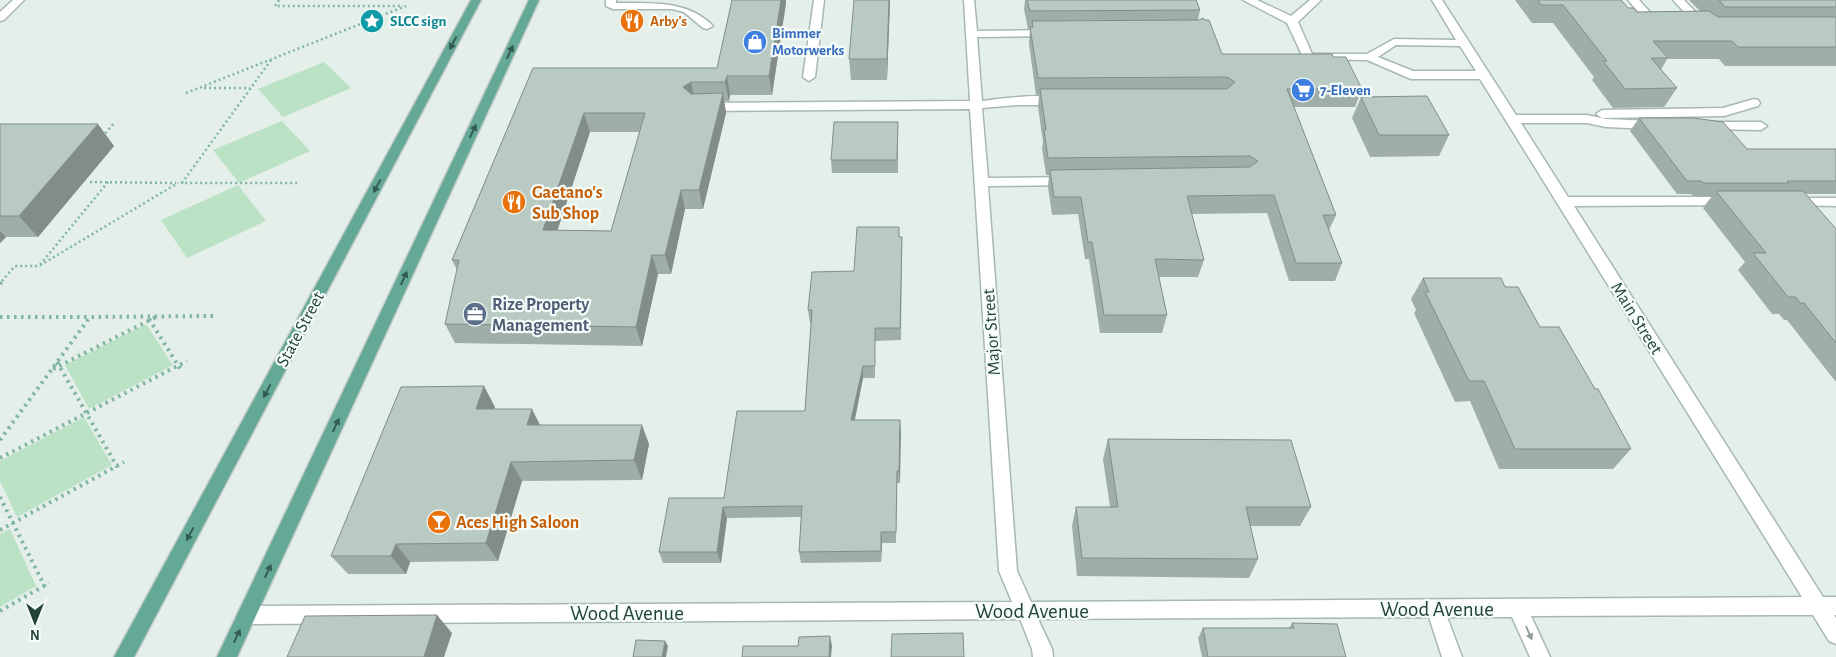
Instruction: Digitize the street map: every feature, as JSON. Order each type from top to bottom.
[{"type":"main road","name":"State Street","points":[[124,657],[476,0]]},
{"type":"main road","points":[[228,657],[534,0]]},
{"type":"street","points":[[0,18],[19,0]]},
{"type":"street","points":[[611,0],[610,4],[613,6],[672,6],[688,10],[707,26]]},
{"type":"street","points":[[809,77],[819,0]]},
{"type":"street","name":"Major Street","points":[[969,0],[1008,571],[1042,649],[1043,657]]},
{"type":"street","points":[[1248,0],[1292,21],[1308,56],[1369,57],[1411,75],[1484,75]]},
{"type":"street","points":[[1292,21],[1316,0]]},
{"type":"street","name":"Main Street","points":[[1437,0],[1564,202],[1827,606],[1836,636]]},
{"type":"street","points":[[1633,0],[1652,21]]},
{"type":"street","points":[[1678,0],[1706,30],[1716,30]]},
{"type":"street","points":[[971,34],[1059,33]]},
{"type":"street","points":[[1369,57],[1394,42],[1464,42]]},
{"type":"street","points":[[695,107],[975,105],[1017,101],[1066,101]]},
{"type":"street","points":[[1587,119],[1593,114],[1724,112],[1754,103]]},
{"type":"street","points":[[1512,119],[1587,119],[1632,125],[1761,126]]},
{"type":"street","points":[[981,182],[1085,181]]},
{"type":"street","points":[[1564,202],[1736,202]]},
{"type":"street","points":[[1776,202],[1836,202]]},
{"type":"street","name":"Wood Avenue","points":[[247,615],[1827,606]]},
{"type":"street","points":[[1435,608],[1452,657]]},
{"type":"street","points":[[1518,608],[1540,657]]},
{"type":"path","points":[[186,93],[406,6],[275,6],[279,0]]},
{"type":"path","points":[[0,284],[15,266],[39,266],[180,183],[271,60]]},
{"type":"path","points":[[200,88],[251,88]]},
{"type":"path","points":[[100,139],[115,122]]},
{"type":"path","points":[[90,182],[298,183]]},
{"type":"path","points":[[39,266],[108,182]]},
{"type":"path","points":[[0,316],[149,319]]},
{"type":"path","points":[[0,440],[51,370],[58,364],[149,319],[157,317],[214,316]]},
{"type":"path","points":[[58,364],[90,317]]},
{"type":"path","points":[[149,319],[181,370]]},
{"type":"path","points":[[0,458],[187,361]]},
{"type":"path","points":[[58,364],[118,468]]},
{"type":"path","points":[[0,530],[118,468],[124,462]]},
{"type":"path","points":[[0,497],[45,588]]},
{"type":"path","points":[[0,612],[45,588],[50,583]]},
{"type":"green space","points":[[324,62],[351,88],[283,117],[258,89]]},
{"type":"green space","points":[[282,121],[310,151],[239,183],[213,150]]},
{"type":"green space","points":[[238,185],[266,221],[187,258],[161,220]]},
{"type":"green space","points":[[146,324],[173,365],[89,409],[65,365]]},
{"type":"green space","points":[[84,417],[112,465],[17,517],[0,481],[0,461]]},
{"type":"green space","points":[[10,529],[36,586],[0,607],[0,534]]},
{"type":"building","points":[[732,0],[781,0],[769,76],[727,76],[725,82],[691,82],[683,87],[691,94],[723,93],[699,190],[681,190],[665,255],[652,255],[636,327],[445,324],[459,260],[452,260],[533,68],[717,68]],"holes":[[[584,113],[645,113],[611,231],[543,230]]]},
{"type":"building","points":[[854,0],[889,0],[887,59],[849,59]]},
{"type":"building","points":[[1027,0],[1196,0],[1200,10],[1030,11]]},
{"type":"building","points":[[1538,0],[1621,0],[1628,8],[1634,8],[1637,12],[1709,11],[1718,17],[1836,17],[1836,47],[1738,47],[1732,41],[1653,41],[1668,58],[1651,58],[1677,88],[1625,89],[1603,61],[1607,61],[1563,5],[1541,5]]},
{"type":"building","points":[[1719,0],[1836,0],[1836,7],[1725,7]]},
{"type":"building","points":[[1203,18],[1204,20],[1209,20],[1222,54],[1332,54],[1333,57],[1346,57],[1362,89],[1287,89],[1336,215],[1323,215],[1342,263],[1296,263],[1274,195],[1187,196],[1204,260],[1155,259],[1167,315],[1104,315],[1092,242],[1088,242],[1081,197],[1054,197],[1050,170],[1250,167],[1258,161],[1250,156],[1048,158],[1040,89],[1227,89],[1235,82],[1227,77],[1038,78],[1030,27],[1033,27],[1032,21],[1199,20]]},
{"type":"building","points":[[1427,96],[1449,135],[1379,135],[1361,97]]},
{"type":"building","points":[[1639,118],[1693,118],[1723,122],[1747,149],[1836,149],[1836,181],[1704,183],[1701,181],[1687,181]]},
{"type":"building","points":[[834,122],[898,122],[897,160],[831,160]]},
{"type":"building","points":[[0,124],[98,124],[19,216],[0,216]]},
{"type":"building","points":[[1716,191],[1803,191],[1836,229],[1836,343],[1804,303],[1800,303],[1796,297],[1788,297],[1753,253],[1766,253]]},
{"type":"building","points":[[857,227],[899,227],[899,237],[902,237],[900,328],[875,328],[875,366],[863,366],[851,420],[900,420],[896,532],[881,532],[881,551],[799,552],[802,506],[723,507],[717,552],[659,552],[669,498],[724,498],[737,411],[805,411],[812,310],[808,310],[812,272],[854,271]]},
{"type":"building","points":[[1423,278],[1501,278],[1505,287],[1518,287],[1540,327],[1559,327],[1595,389],[1598,389],[1631,449],[1515,449],[1484,381],[1469,381],[1425,292],[1429,292]]},
{"type":"building","points":[[484,386],[476,409],[532,409],[527,425],[642,425],[634,460],[511,462],[486,543],[396,544],[391,556],[331,556],[401,387]]},
{"type":"building","points":[[1108,439],[1291,440],[1311,507],[1246,507],[1258,559],[1082,558],[1076,507],[1118,507]]},
{"type":"building","points":[[437,615],[424,657],[287,657],[305,616]]},
{"type":"building","points":[[1292,623],[1337,624],[1346,657],[1208,657],[1203,628],[1294,628]]},
{"type":"building","points":[[963,633],[964,657],[891,657],[892,634]]},
{"type":"building","points":[[830,636],[829,657],[742,657],[743,646],[798,646],[799,637]]},
{"type":"building","points":[[636,640],[665,641],[662,657],[633,657]]},
{"type":"place","name":"SLCC sign","points":[[372,21]]},
{"type":"place","name":"Arby's","points":[[632,21]]},
{"type":"place","name":"Bimmer Motorwerks","points":[[755,42]]},
{"type":"place","name":"7-Eleven","points":[[1303,90]]},
{"type":"place","name":"Gaetano's Sub Shop","points":[[514,202]]},
{"type":"place","name":"Rize Property Management","points":[[475,314]]},
{"type":"place","name":"Aces High Saloon","points":[[439,522]]}]
